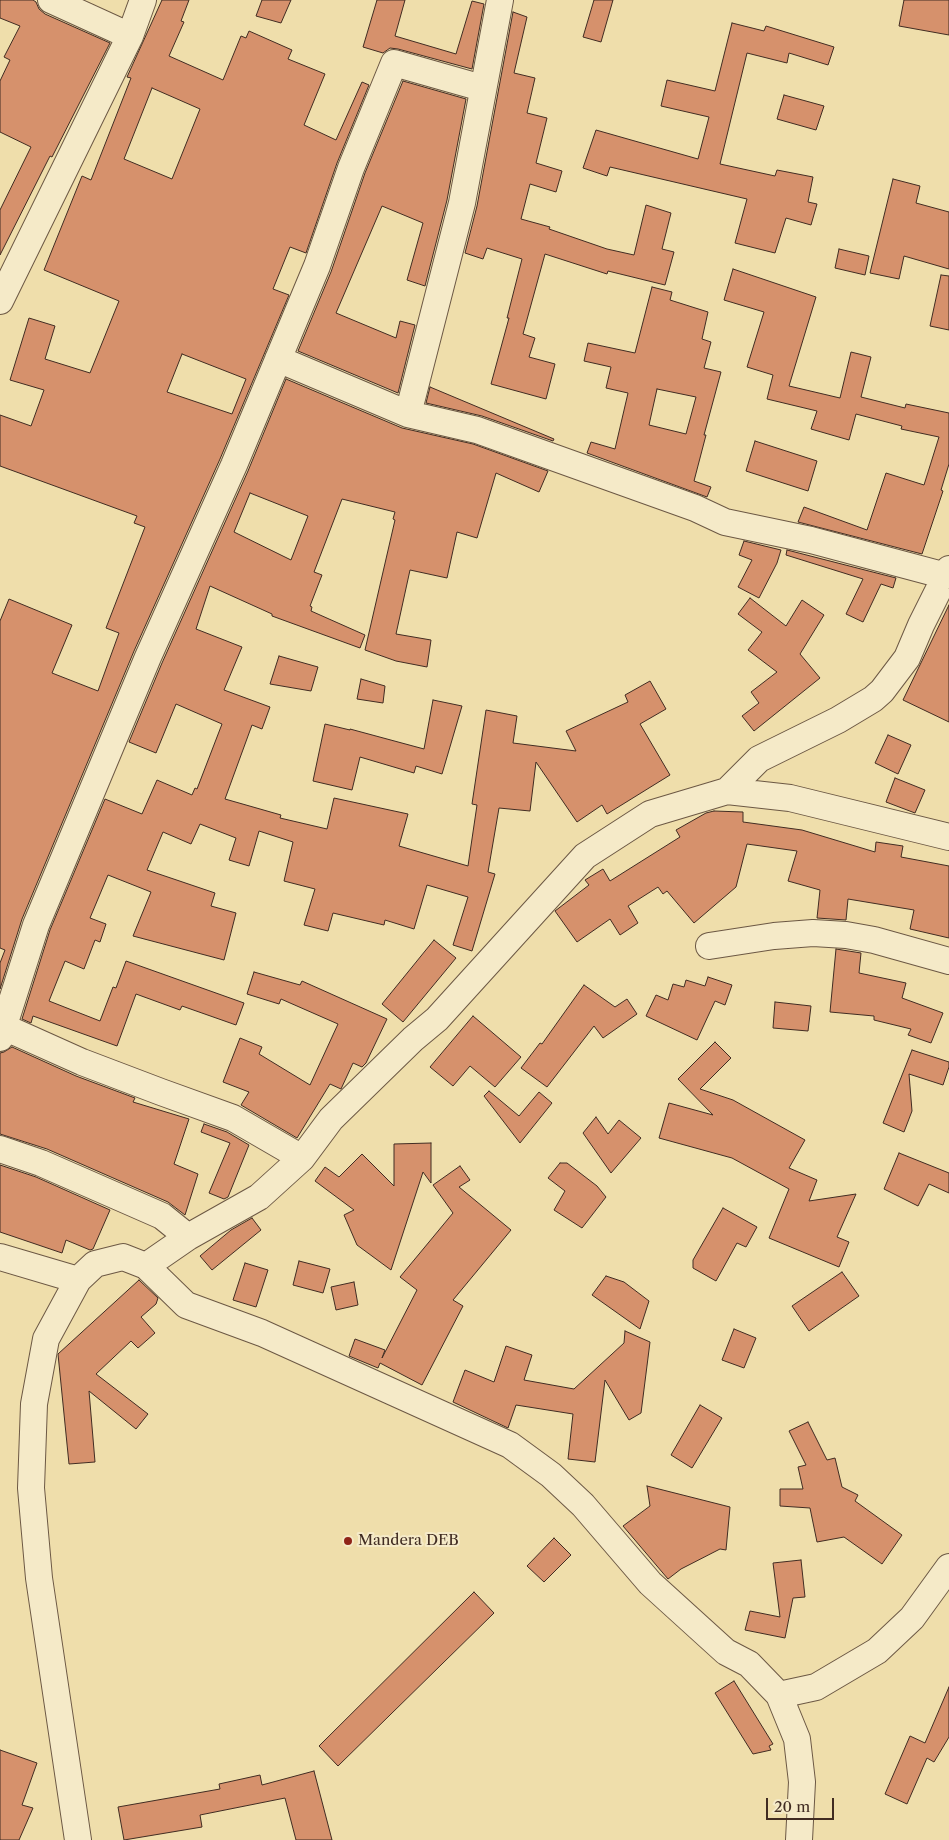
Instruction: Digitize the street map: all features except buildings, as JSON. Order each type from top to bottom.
[{"type":"street","points":[[51,0],[130,36]]},
{"type":"street","points":[[0,301],[130,36],[144,0]]},
{"type":"street","points":[[408,414],[462,203],[482,88],[500,0]]},
{"type":"street","points":[[302,1158],[233,1118],[2,1032],[36,925],[148,657],[234,465],[317,266],[351,168],[394,63],[482,88]]},
{"type":"street","points":[[278,359],[408,414],[477,430],[696,508],[725,522],[812,540],[948,573],[921,625],[907,658],[882,691],[873,699],[838,720],[759,759],[727,791]]},
{"type":"street","points":[[146,1266],[188,1237],[259,1197],[302,1158],[331,1119],[413,1039],[437,1019],[585,856],[650,814],[727,791],[790,798],[949,837]]},
{"type":"street","points":[[709,946],[774,936],[846,935],[874,940],[949,961]]},
{"type":"street","points":[[0,1148],[41,1163],[162,1216],[188,1237]]},
{"type":"street","points":[[0,1257],[78,1280]]},
{"type":"street","points":[[78,1840],[38,1578],[31,1488],[34,1404],[46,1340],[78,1280],[96,1264],[123,1257],[146,1266],[186,1304],[262,1333],[510,1445],[551,1475],[583,1505],[650,1583],[726,1652],[749,1664],[779,1695],[797,1739],[802,1782],[799,1840]]},
{"type":"street","points":[[779,1695],[816,1687],[877,1651],[912,1618],[949,1567]]},
{"type":"place","name":"Mandera DEB","points":[[348,1541]]}]
